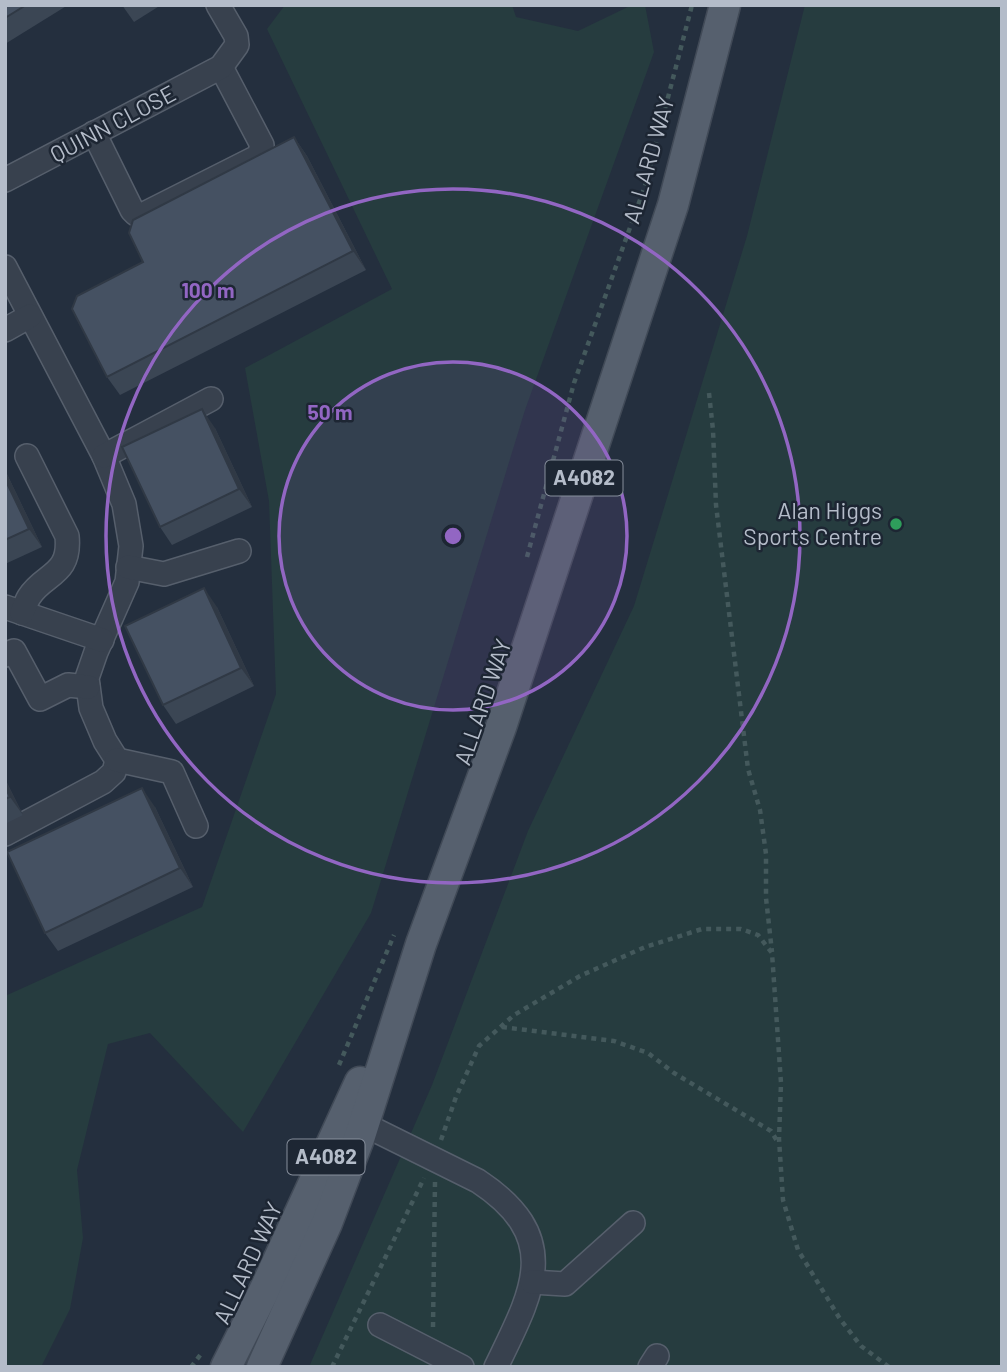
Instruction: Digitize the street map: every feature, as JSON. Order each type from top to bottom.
[{"type":"main road","name":"ALLARD WAY","points":[[216,1358],[287,1242],[408,939],[501,727],[673,205],[725,5]]},
{"type":"main road","name":"ALLARD WAY","points":[[262,1367],[327,1223],[363,1124],[408,939]]},
{"type":"street","points":[[94,134],[132,210],[142,215],[259,156],[262,145],[221,67],[237,44],[236,36],[218,5]]},
{"type":"street","name":"QUINN CLOSE","points":[[5,180],[221,67]]},
{"type":"street","points":[[5,267],[104,456],[124,504],[131,545],[127,582],[87,678],[91,708],[111,750],[114,772],[103,782],[5,834]]},
{"type":"street","points":[[5,330],[30,316]]},
{"type":"street","points":[[104,456],[211,399]]},
{"type":"street","points":[[27,456],[66,536],[68,548],[66,557],[55,574],[14,610],[102,640]]},
{"type":"street","points":[[128,567],[164,574],[239,551]]},
{"type":"street","points":[[5,655],[14,651],[40,699],[68,685],[88,687]]},
{"type":"street","points":[[111,750],[172,772],[196,826]]},
{"type":"street","points":[[363,1124],[494,1191],[519,1219],[533,1252],[534,1271],[532,1282],[496,1367]]},
{"type":"street","points":[[532,1282],[565,1284],[633,1223]]},
{"type":"street","points":[[380,1325],[462,1367]]},
{"type":"path","name":"ALLARD WAY","points":[[525,566],[574,383],[645,186],[692,5]]},
{"type":"path","points":[[709,393],[716,505],[748,769],[760,810],[766,854],[766,898],[781,1083],[783,1200],[798,1250],[840,1319],[861,1346],[889,1367]]},
{"type":"path","points":[[332,1367],[434,1158],[456,1097],[479,1046],[514,1015],[580,976],[645,947],[702,929],[741,929],[758,935],[772,953]]},
{"type":"path","points":[[337,1069],[408,939]]},
{"type":"path","points":[[501,1027],[614,1041],[648,1053],[674,1073],[771,1131],[780,1146]]},
{"type":"path","points":[[433,1328],[436,1211],[434,1158]]},
{"type":"path","name":"ALLARD WAY","points":[[191,1367],[216,1358]]},
{"type":"green space","points":[[285,5],[512,5],[516,17],[578,31],[632,5],[645,5],[654,52],[525,410],[371,913],[243,1132],[150,1033],[108,1044],[77,1170],[83,1238],[70,1309],[41,1367],[5,1367],[5,996],[202,907],[276,694],[269,501],[245,368],[392,289],[267,29]]},
{"type":"green space","points":[[805,5],[1002,5],[1002,1367],[309,1367],[432,1085],[528,831],[634,606],[747,236]]},
{"type":"building","points":[[5,5],[26,5],[5,18]]},
{"type":"building","points":[[294,137],[353,251],[107,377],[72,309],[77,296],[143,262],[129,233],[133,220]]},
{"type":"building","points":[[202,409],[239,489],[160,527],[122,447]]},
{"type":"building","points":[[5,479],[29,529],[5,540]]},
{"type":"building","points":[[204,588],[241,668],[163,705],[125,626]]},
{"type":"building","points":[[142,788],[180,868],[45,933],[7,852]]},
{"type":"place","name":"Alan Higgs Sports Centre","points":[[896,524]]}]
